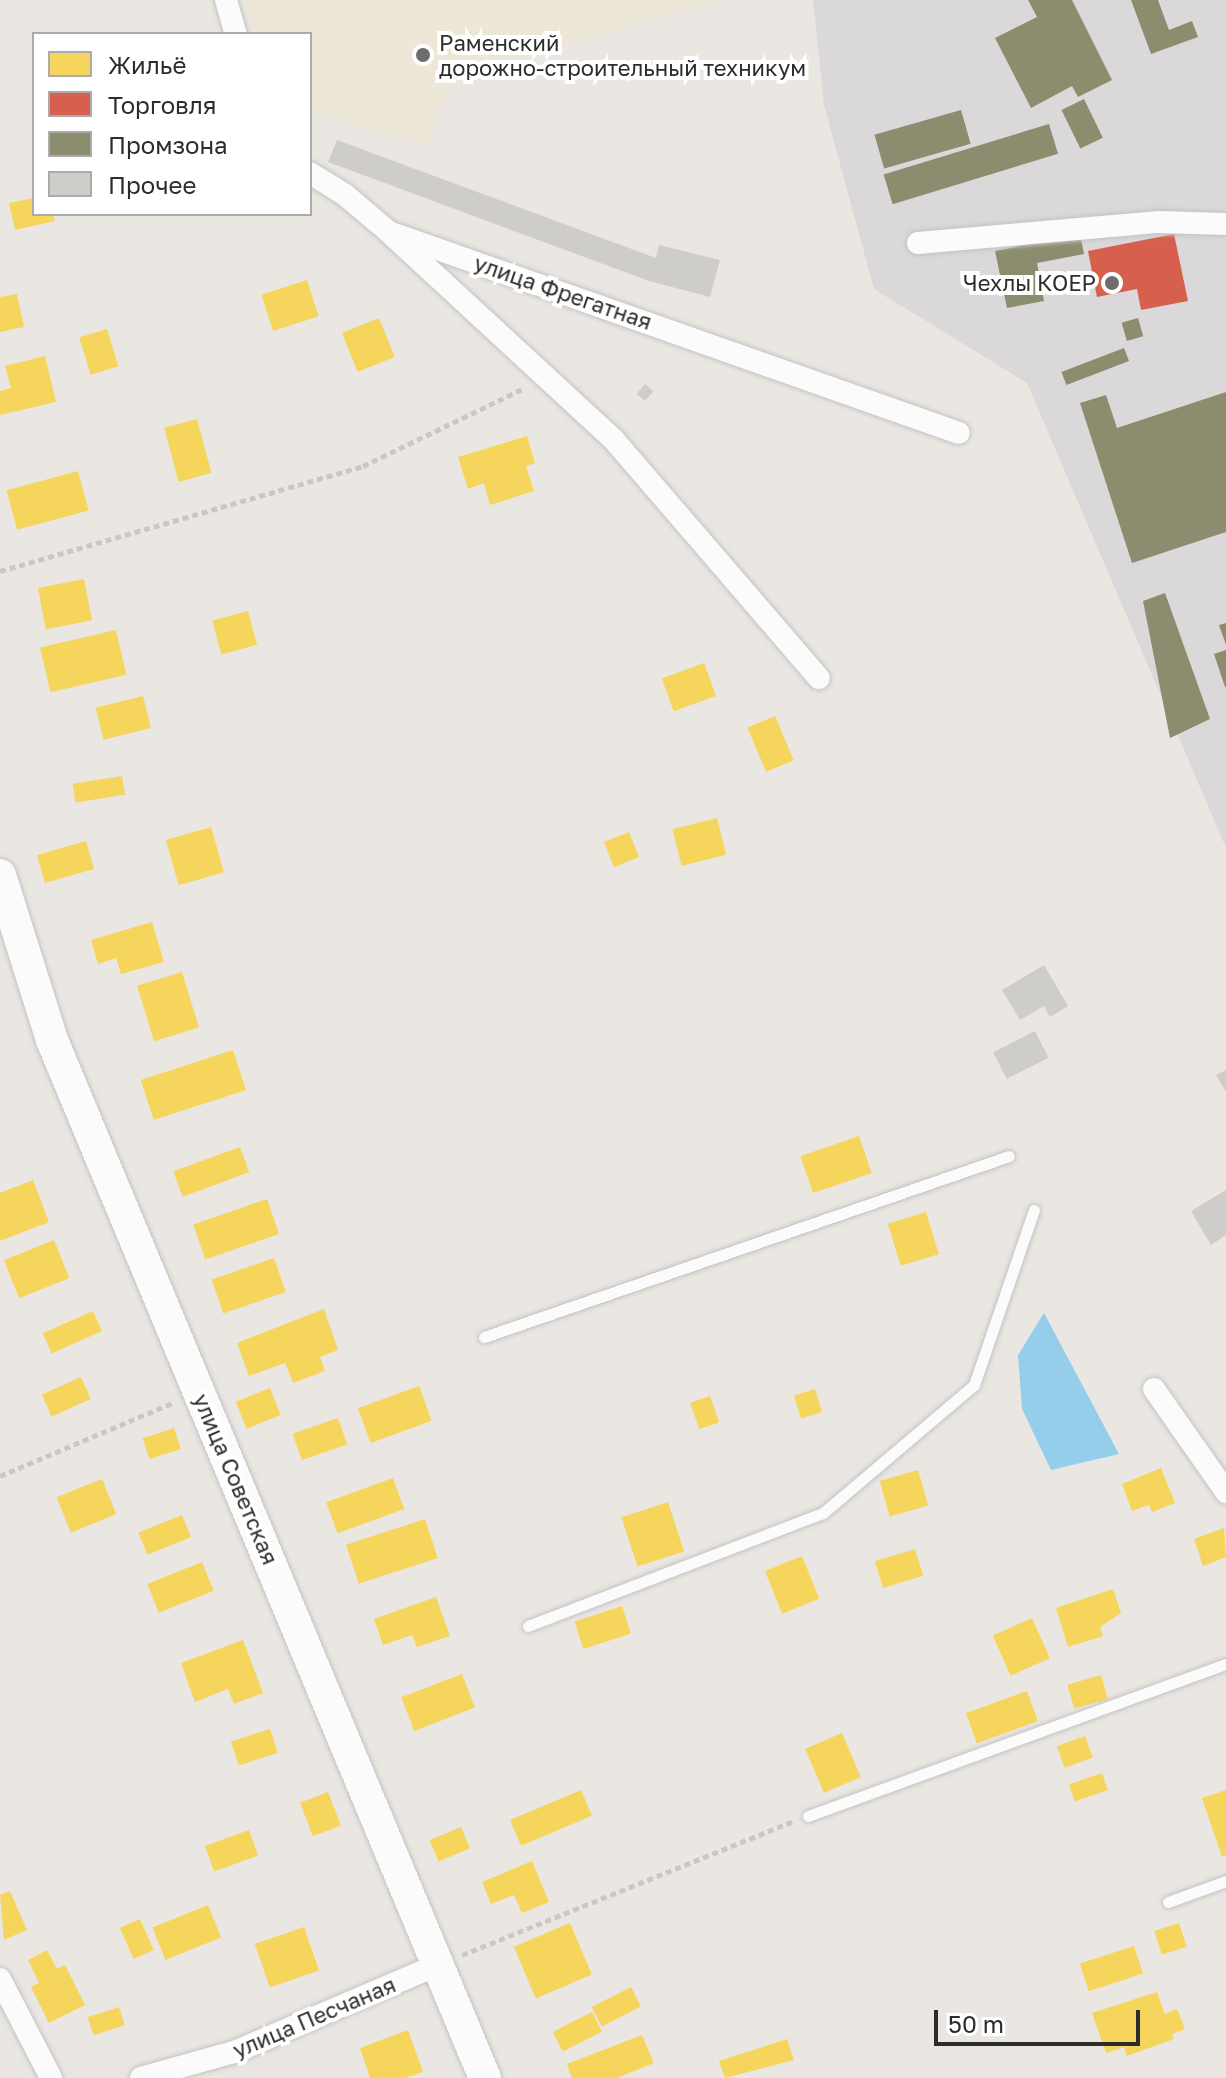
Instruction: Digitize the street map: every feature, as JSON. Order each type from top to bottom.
[{"type":"street","points":[[226,0],[235,32]]},
{"type":"street","name":"улица Фрегатная","points":[[312,174],[344,194],[389,232],[830,384],[959,433]]},
{"type":"street","points":[[918,243],[1159,222],[1226,224]]},
{"type":"street","points":[[389,232],[614,440],[819,678]]},
{"type":"street","name":"улица Советская","points":[[0,875],[52,1040],[485,2078]]},
{"type":"street","points":[[1154,1389],[1226,1492]]},
{"type":"street","name":"улица Песчаная","points":[[141,2078],[234,2052],[439,1964]]},
{"type":"street","points":[[0,1979],[51,2078]]},
{"type":"lane","points":[[484,1337],[1009,1156]]},
{"type":"lane","points":[[528,1626],[823,1513],[974,1385],[1034,1210]]},
{"type":"lane","points":[[808,1816],[1226,1664]]},
{"type":"lane","points":[[1168,1902],[1226,1881]]},
{"type":"path","points":[[0,571],[363,466],[545,378]]},
{"type":"path","points":[[0,1476],[199,1391]]},
{"type":"path","points":[[439,1964],[808,1816]]},
{"type":"shaded area","name":"Раменский дорожно-строительный техникум","points":[[244,0],[718,0],[466,76],[437,110],[430,146],[312,112],[312,32],[254,32]]},
{"type":"shaded area","points":[[813,0],[1226,0],[1226,848],[1027,383],[874,289],[824,105]]},
{"type":"water","points":[[1044,1313],[1119,1454],[1051,1470],[1022,1409],[1018,1355]]},
{"type":"building: Жильё","points":[[32,198],[32,216],[54,216],[55,221],[15,230],[9,203]]},
{"type":"building: Жильё","points":[[307,280],[319,316],[273,331],[261,295]]},
{"type":"building: Жильё","points":[[17,294],[24,327],[0,332],[0,297]]},
{"type":"building: Жильё","points":[[379,318],[395,357],[358,372],[342,333]]},
{"type":"building: Жильё","points":[[107,329],[118,366],[91,375],[79,337]]},
{"type":"building: Жильё","points":[[45,356],[56,402],[0,415],[0,391],[11,388],[5,366]]},
{"type":"building: Жильё","points":[[197,419],[211,473],[179,482],[164,428]]},
{"type":"building: Жильё","points":[[527,436],[535,463],[526,466],[534,491],[490,505],[484,483],[468,489],[458,457]]},
{"type":"building: Жильё","points":[[78,471],[89,511],[17,530],[7,490]]},
{"type":"building: Жильё","points":[[84,579],[92,620],[46,629],[38,588]]},
{"type":"building: Жильё","points":[[248,611],[257,645],[221,654],[212,621]]},
{"type":"building: Жильё","points":[[116,630],[126,675],[50,692],[40,648]]},
{"type":"building: Жильё","points":[[704,663],[716,696],[674,711],[662,678]]},
{"type":"building: Жильё","points":[[143,696],[151,728],[103,740],[95,708]]},
{"type":"building: Жильё","points":[[775,716],[794,760],[766,772],[747,728]]},
{"type":"building: Жильё","points":[[122,776],[125,795],[76,803],[73,784]]},
{"type":"building: Жильё","points":[[717,818],[726,855],[682,866],[672,829]]},
{"type":"building: Жильё","points":[[211,827],[224,872],[179,885],[166,840]]},
{"type":"building: Жильё","points":[[629,832],[639,857],[614,867],[604,842]]},
{"type":"building: Жильё","points":[[86,841],[94,869],[45,883],[37,855]]},
{"type":"building: Жильё","points":[[152,922],[164,962],[121,974],[116,958],[98,964],[91,940]]},
{"type":"building: Жильё","points":[[182,972],[199,1027],[154,1041],[137,986]]},
{"type":"building: Жильё","points":[[233,1050],[246,1090],[154,1120],[141,1080]]},
{"type":"building: Жильё","points":[[859,1136],[872,1173],[813,1193],[800,1156]]},
{"type":"building: Жильё","points":[[240,1147],[249,1172],[183,1197],[173,1171]]},
{"type":"building: Жильё","points":[[33,1180],[49,1222],[0,1241],[0,1193]]},
{"type":"building: Жильё","points":[[267,1199],[279,1234],[205,1259],[193,1224]]},
{"type":"building: Жильё","points":[[926,1212],[939,1254],[901,1266],[888,1224]]},
{"type":"building: Жильё","points":[[54,1240],[69,1278],[19,1298],[4,1260]]},
{"type":"building: Жильё","points":[[274,1258],[286,1292],[223,1314],[212,1279]]},
{"type":"building: Жильё","points":[[324,1309],[338,1350],[320,1357],[325,1371],[293,1383],[285,1363],[249,1376],[237,1343]]},
{"type":"building: Жильё","points":[[93,1311],[102,1331],[52,1353],[43,1333]]},
{"type":"building: Жильё","points":[[81,1377],[91,1399],[51,1416],[42,1394]]},
{"type":"building: Жильё","points":[[419,1386],[432,1421],[371,1443],[358,1408]]},
{"type":"building: Жильё","points":[[270,1388],[281,1415],[247,1429],[236,1402]]},
{"type":"building: Жильё","points":[[815,1389],[822,1412],[801,1418],[794,1395]]},
{"type":"building: Жильё","points":[[710,1396],[719,1422],[699,1429],[690,1403]]},
{"type":"building: Жильё","points":[[338,1418],[347,1444],[302,1460],[293,1434]]},
{"type":"building: Жильё","points":[[174,1428],[181,1449],[149,1459],[143,1438]]},
{"type":"building: Жильё","points":[[1161,1468],[1175,1503],[1152,1512],[1149,1505],[1132,1511],[1122,1484]]},
{"type":"building: Жильё","points":[[918,1470],[928,1506],[890,1517],[880,1481]]},
{"type":"building: Жильё","points":[[393,1478],[404,1509],[338,1533],[326,1502]]},
{"type":"building: Жильё","points":[[102,1479],[116,1514],[71,1533],[57,1497]]},
{"type":"building: Жильё","points":[[668,1502],[684,1551],[637,1567],[621,1517]]},
{"type":"building: Жильё","points":[[182,1515],[191,1537],[147,1555],[138,1533]]},
{"type":"building: Жильё","points":[[425,1519],[438,1558],[359,1584],[346,1545]]},
{"type":"building: Жильё","points":[[1224,1528],[1226,1557],[1203,1566],[1194,1539]]},
{"type":"building: Жильё","points":[[915,1549],[923,1576],[883,1588],[875,1561]]},
{"type":"building: Жильё","points":[[802,1556],[819,1599],[782,1614],[765,1571]]},
{"type":"building: Жильё","points":[[202,1562],[214,1591],[159,1613],[147,1584]]},
{"type":"building: Жильё","points":[[1113,1589],[1121,1613],[1100,1627],[1103,1636],[1068,1647],[1056,1608]]},
{"type":"building: Жильё","points":[[436,1597],[450,1636],[417,1647],[412,1635],[383,1645],[374,1619]]},
{"type":"building: Жильё","points":[[622,1606],[631,1634],[583,1649],[574,1621]]},
{"type":"building: Жильё","points":[[1032,1618],[1050,1658],[1011,1676],[993,1635]]},
{"type":"building: Жильё","points":[[243,1640],[263,1693],[234,1704],[228,1689],[195,1702],[181,1663]]},
{"type":"building: Жильё","points":[[462,1674],[475,1708],[414,1731],[401,1697]]},
{"type":"building: Жильё","points":[[1101,1675],[1108,1699],[1074,1709],[1067,1685]]},
{"type":"building: Жильё","points":[[1027,1691],[1038,1721],[977,1743],[966,1713]]},
{"type":"building: Жильё","points":[[270,1729],[278,1753],[239,1765],[231,1742]]},
{"type":"building: Жильё","points":[[842,1733],[861,1777],[824,1793],[805,1749]]},
{"type":"building: Жильё","points":[[1085,1736],[1093,1758],[1065,1768],[1057,1746]]},
{"type":"building: Жильё","points":[[1102,1773],[1108,1790],[1075,1801],[1069,1784]]},
{"type":"building: Жильё","points":[[581,1790],[592,1816],[521,1846],[510,1820]]},
{"type":"building: Жильё","points":[[1226,1790],[1226,1855],[1222,1857],[1202,1798]]},
{"type":"building: Жильё","points":[[328,1792],[341,1826],[313,1836],[300,1803]]},
{"type":"building: Жильё","points":[[461,1827],[470,1848],[439,1861],[430,1840]]},
{"type":"building: Жильё","points":[[249,1830],[258,1855],[214,1871],[205,1846]]},
{"type":"building: Жильё","points":[[532,1861],[549,1902],[522,1913],[514,1895],[491,1904],[482,1882]]},
{"type":"building: Жильё","points":[[10,1891],[27,1930],[4,1940],[0,1895]]},
{"type":"building: Жильё","points":[[208,1905],[221,1937],[165,1960],[152,1927]]},
{"type":"building: Жильё","points":[[140,1919],[154,1950],[134,1959],[120,1928]]},
{"type":"building: Жильё","points":[[570,1923],[592,1975],[536,1998],[514,1947]]},
{"type":"building: Жильё","points":[[1179,1923],[1187,1947],[1162,1955],[1154,1931]]},
{"type":"building: Жильё","points":[[304,1927],[319,1970],[270,1987],[255,1944]]},
{"type":"building: Жильё","points":[[1134,1946],[1143,1974],[1089,1991],[1080,1964]]},
{"type":"building: Жильё","points":[[47,1950],[57,1969],[65,1965],[85,2005],[49,2023],[31,1987],[39,1983],[28,1960]]},
{"type":"building: Жильё","points":[[631,1987],[641,2007],[602,2027],[592,2007]]},
{"type":"building: Жильё","points":[[1157,1992],[1165,2014],[1177,2009],[1185,2029],[1172,2034],[1174,2039],[1127,2056],[1124,2047],[1106,2053],[1092,2013]]},
{"type":"building: Жильё","points":[[119,2007],[125,2025],[93,2035],[88,2017]]},
{"type":"building: Жильё","points":[[592,2012],[602,2032],[563,2052],[553,2032]]},
{"type":"building: Жильё","points":[[408,2030],[423,2072],[405,2078],[370,2078],[360,2048]]},
{"type":"building: Жильё","points":[[642,2035],[654,2063],[617,2078],[572,2078],[567,2064]]},
{"type":"building: Жильё","points":[[787,2039],[794,2060],[725,2078],[719,2061]]},
{"type":"building: Торговля","points":[[1174,234],[1188,301],[1141,310],[1137,289],[1097,297],[1088,251]]},
{"type":"building: Промзона","points":[[1028,0],[1072,0],[1112,80],[1078,97],[1072,86],[1031,108],[995,38],[1037,17]]},
{"type":"building: Промзона","points":[[1131,0],[1158,0],[1169,30],[1192,21],[1198,37],[1151,54]]},
{"type":"building: Промзона","points":[[1084,99],[1103,138],[1080,149],[1062,110]]},
{"type":"building: Промзона","points":[[961,110],[971,144],[884,168],[874,135]]},
{"type":"building: Промзона","points":[[1049,124],[1058,154],[893,204],[884,175]]},
{"type":"building: Промзона","points":[[1080,234],[1084,254],[1037,263],[1044,301],[1007,308],[995,251]]},
{"type":"building: Промзона","points":[[1138,318],[1143,336],[1127,341],[1122,323]]},
{"type":"building: Промзона","points":[[1124,348],[1129,361],[1066,385],[1061,372]]},
{"type":"building: Промзона","points":[[1226,392],[1226,532],[1132,563],[1080,403],[1106,395],[1117,428]]},
{"type":"building: Промзона","points":[[1165,593],[1210,719],[1170,738],[1143,601]]},
{"type":"building: Промзона","points":[[1226,623],[1226,645],[1219,625]]},
{"type":"building: Промзона","points":[[1226,650],[1226,687],[1225,687],[1214,654]]},
{"type":"building: Прочее","points":[[337,140],[656,258],[659,245],[720,260],[710,297],[649,281],[328,162]]},
{"type":"building: Прочее","points":[[645,384],[653,391],[645,401],[636,394]]},
{"type":"building: Прочее","points":[[1044,965],[1068,1006],[1050,1017],[1044,1006],[1020,1020],[1002,990]]},
{"type":"building: Прочее","points":[[1035,1031],[1049,1058],[1007,1079],[993,1052]]},
{"type":"building: Прочее","points":[[1226,1070],[1226,1092],[1216,1075]]},
{"type":"building: Прочее","points":[[1226,1190],[1226,1235],[1211,1245],[1191,1211]]},
{"type":"place","name":"Раменский дорожно-строительный техникум","points":[[423,55]]},
{"type":"place","name":"Чехлы КОЕР","points":[[1112,283]]}]
